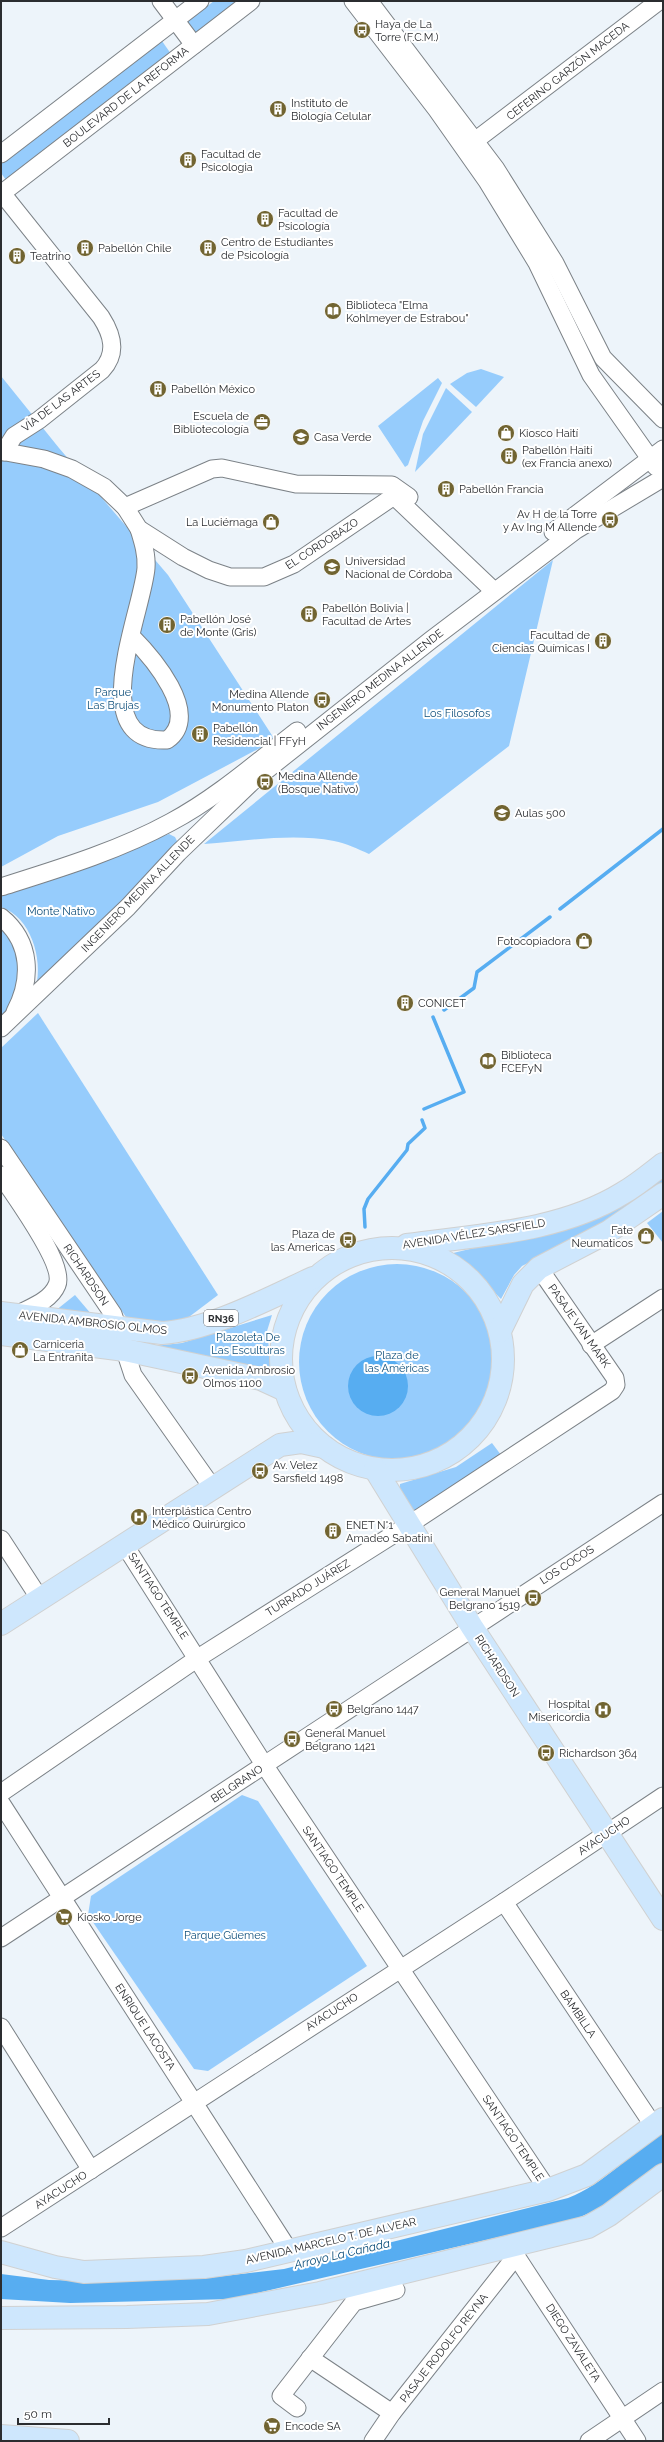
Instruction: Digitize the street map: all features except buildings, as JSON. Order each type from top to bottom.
[{"type":"main road","name":"AVENIDA VÉLEZ SARSFIELD","points":[[390,1248],[520,1229],[567,1217],[622,1194],[663,1164]]},
{"type":"main road","points":[[500,1331],[522,1284],[539,1268],[614,1229],[663,1194]]},
{"type":"main road","name":"RN36","points":[[390,1248],[420,1251],[447,1262],[471,1280],[489,1303],[500,1331],[504,1356],[502,1382],[494,1406],[480,1428],[463,1446],[441,1460],[416,1468],[396,1470],[375,1469],[348,1461],[324,1447],[295,1413],[284,1390],[280,1358],[283,1335],[290,1313],[302,1293],[318,1276],[334,1264],[364,1251],[390,1248]]},
{"type":"main road","name":"AVENIDA AMBROSIO OLMOS","points":[[6,1317],[162,1333],[188,1330],[273,1296],[318,1276]]},
{"type":"main road","name":"AVENIDA AMBROSIO OLMOS","points":[[1,1334],[125,1350],[261,1379],[284,1390]]},
{"type":"main road","points":[[1,1624],[212,1487],[280,1445],[301,1442],[324,1447]]},
{"type":"main road","name":"RICHARDSON","points":[[375,1469],[410,1524],[472,1628],[663,1919]]},
{"type":"main road","name":"AVENIDA MARCELO T. DE ALVEAR","points":[[1,2252],[71,2270],[100,2272],[204,2267],[290,2252],[548,2190],[587,2175],[658,2122]]},
{"type":"main road","points":[[1,2318],[126,2317],[208,2314],[320,2293],[514,2250],[588,2227],[609,2215],[663,2175]]},
{"type":"main road","points":[[1,2436],[68,2441]]},
{"type":"street","points":[[161,1],[194,45]]},
{"type":"street","points":[[1,154],[200,1]]},
{"type":"street","name":"BOULEVARD DE LA REFORMA","points":[[1,193],[251,1]]},
{"type":"street","points":[[353,1],[437,110],[487,181],[537,263],[591,375],[649,459],[663,475]]},
{"type":"street","points":[[369,1],[476,140],[551,257],[603,358],[663,419]]},
{"type":"street","name":"CEFERINO GARZÓN MACEDA","points":[[476,140],[659,1]]},
{"type":"street","name":"VÍA DE LAS ARTES","points":[[1,193],[101,317],[107,328],[113,348],[109,362],[102,370],[39,420],[14,436],[2,452]]},
{"type":"street","name":"INGENIERO MEDINA ALLENDE","points":[[6,1024],[128,907],[189,843],[254,780],[494,584],[663,449]]},
{"type":"street","name":"EL CORDOBAZO","points":[[2,452],[44,459],[72,468],[104,487],[125,507],[139,529],[209,570],[230,577],[264,577],[294,564],[398,493]]},
{"type":"street","points":[[125,507],[212,469],[222,468],[296,484],[392,485],[398,493],[494,584]]},
{"type":"street","name":"INGENIERO MEDINA ALLENDE","points":[[1,887],[91,857],[172,822],[241,774],[494,584],[576,530],[663,478]]},
{"type":"street","points":[[131,636],[158,668],[180,708],[180,717],[176,730],[167,740],[148,738],[130,724],[124,715],[122,706],[124,679],[131,636],[146,568],[146,555],[139,529]]},
{"type":"street","points":[[172,822],[189,843]]},
{"type":"street","points":[[1,917],[16,934],[24,949],[27,966],[27,979],[23,997],[6,1024]]},
{"type":"street","name":"RICHARDSON","points":[[1,1148],[113,1314],[119,1328],[133,1375],[212,1487]]},
{"type":"street","name":"RICHARDSON","points":[[1,1175],[49,1249],[59,1275],[58,1285],[46,1299],[6,1317]]},
{"type":"street","name":"PASAJE VAN MARK","points":[[539,1268],[615,1378],[616,1385]]},
{"type":"street","points":[[591,1345],[663,1298]]},
{"type":"street","name":"TURRADO JUÁREZ","points":[[1,1793],[198,1658],[410,1524],[612,1391],[616,1385]]},
{"type":"street","name":"LOS COCOS","points":[[472,1628],[663,1503]]},
{"type":"street","points":[[1,1539],[40,1599]]},
{"type":"street","name":"SANTIAGO TEMPLE","points":[[124,1544],[198,1658],[264,1766],[548,2190]]},
{"type":"street","name":"BELGRANO","points":[[1,1938],[61,1897],[264,1766],[472,1628]]},
{"type":"street","name":"AYACUCHO","points":[[1,2228],[399,1968],[504,1902],[663,1796]]},
{"type":"street","name":"ENRIQUE LACOSTA","points":[[1,1803],[290,2252]]},
{"type":"street","name":"BAMBILLA","points":[[504,1902],[658,2122]]},
{"type":"street","points":[[1,2027],[91,2170]]},
{"type":"street","name":"PASAJE RODOLFO REYNA","points":[[373,2441],[392,2413],[514,2250]]},
{"type":"street","name":"DIEGO ZAVALETA","points":[[514,2250],[637,2441]]},
{"type":"street","points":[[297,2408],[281,2396],[354,2302],[396,2290]]},
{"type":"street","points":[[310,2358],[392,2413]]},
{"type":"street","points":[[589,2441],[663,2390]]},
{"type":"green space","points":[[214,1],[241,1],[195,36],[185,23]]},
{"type":"green space","points":[[162,41],[171,54],[6,180],[1,173],[1,163]]},
{"type":"green space","points":[[481,369],[504,377],[476,407],[450,384],[467,373]]},
{"type":"green space","name":"Parque Las Brujas","points":[[1,376],[59,448],[168,575],[275,740],[158,802],[58,836],[1,867]]},
{"type":"green space","points":[[438,378],[442,383],[423,421],[408,465],[405,467],[378,426]]},
{"type":"green space","points":[[446,388],[472,412],[415,472],[423,434]]},
{"type":"green space","name":"Los Filosofos","points":[[553,560],[509,746],[369,854],[352,846],[338,842],[302,838],[269,838],[204,844]]},
{"type":"green space","name":"Monte Nativo","points":[[169,834],[175,837],[178,843],[176,848],[36,987],[38,964],[32,940],[27,929],[20,920],[11,912],[1,907],[1,895]]},
{"type":"green space","points":[[1,928],[13,945],[19,973],[15,992],[7,1010],[1,1018]]},
{"type":"green space","points":[[38,1013],[218,1295],[181,1323],[161,1323],[126,1317],[1,1134],[1,1048]]},
{"type":"green space","points":[[663,1175],[663,1189],[640,1207],[522,1266],[514,1275],[501,1299],[475,1273],[445,1255],[478,1247]]},
{"type":"green space","points":[[663,1211],[663,1243],[647,1223]]},
{"type":"green space","name":"Plaza de las Américas","points":[[387,1264],[407,1264],[435,1271],[452,1280],[467,1292],[479,1307],[488,1324],[495,1352],[495,1372],[488,1400],[479,1417],[467,1432],[452,1444],[435,1453],[407,1460],[387,1460],[359,1453],[342,1444],[327,1432],[315,1417],[306,1400],[299,1372],[299,1352],[306,1324],[315,1307],[327,1292],[342,1280],[359,1271]]},
{"type":"green space","points":[[75,1295],[92,1315],[55,1311]]},
{"type":"green space","name":"Plazoleta De Las Esculturas","points":[[272,1315],[267,1331],[271,1368],[153,1351],[154,1346],[182,1343]]},
{"type":"green space","points":[[492,1443],[501,1455],[416,1511],[410,1509],[399,1495],[400,1484],[456,1467]]},
{"type":"green space","name":"Parque Güemes","points":[[242,1795],[258,1801],[367,1966],[208,2071],[194,2069],[88,1915],[91,1896]]},
{"type":"shaded area","points":[[378,1356],[394,1361],[399,1365],[403,1370],[408,1386],[403,1402],[399,1407],[394,1411],[378,1416],[362,1411],[357,1407],[353,1402],[348,1386],[353,1370],[357,1365],[362,1361]]},
{"type":"shaded area","points":[[663,2129],[663,2162],[601,2208],[573,2220],[231,2299],[70,2303],[1,2299],[1,2274],[49,2280],[91,2281],[207,2278],[284,2269],[568,2198],[594,2185]]},
{"type":"waterway","points":[[560,909],[663,829]]},
{"type":"waterway","points":[[444,1010],[474,988],[477,972],[550,917]]},
{"type":"waterway","points":[[424,1109],[464,1092],[433,1017]]},
{"type":"waterway","points":[[365,1227],[364,1209],[368,1199],[407,1150],[408,1144],[425,1128],[422,1120]]},
{"type":"place","name":"Haya de La Torre (F.C.M.)","points":[[362,30]]},
{"type":"place","name":"Instituto de Biología Celular","points":[[278,109]]},
{"type":"place","name":"Facultad de Psicologia","points":[[188,160]]},
{"type":"place","name":"Facultad de Psicología","points":[[265,219]]},
{"type":"place","name":"Pabellón Chile","points":[[85,248]]},
{"type":"place","name":"Centro de Estudiantes de Psicología","points":[[208,248]]},
{"type":"place","name":"Teatrino","points":[[17,256]]},
{"type":"place","name":"Biblioteca \"Elma Kohlmeyer de Estrabou\"","points":[[333,311]]},
{"type":"place","name":"Pabellón México","points":[[158,389]]},
{"type":"place","name":"Escuela de Bibliotecología","points":[[262,422]]},
{"type":"place","name":"Kiosco Haití","points":[[506,433]]},
{"type":"place","name":"Casa Verde","points":[[301,437]]},
{"type":"place","name":"Pabellón Haití (ex Francia anexo)","points":[[509,456]]},
{"type":"place","name":"Pabellón Francia","points":[[446,489]]},
{"type":"place","name":"Av H de la Torre y Av Ing M Allende","points":[[610,520]]},
{"type":"place","name":"La Luciérnaga","points":[[271,522]]},
{"type":"place","name":"Universidad Nacional de Córdoba","points":[[332,567]]},
{"type":"place","name":"Pabellón Bolivia | Facultad de Artes","points":[[309,614]]},
{"type":"place","name":"Pabellón José de Monte (Gris)","points":[[167,625]]},
{"type":"place","name":"Facultad de Ciencias Químicas I","points":[[603,641]]},
{"type":"place","name":"Medina Allende Monumento Platon","points":[[322,700]]},
{"type":"place","name":"Pabellón Residencial | FFyH","points":[[200,734]]},
{"type":"place","name":"Medina Allende (Bosque Nativo)","points":[[265,782]]},
{"type":"place","name":"Aulas 500","points":[[502,813]]},
{"type":"place","name":"Fotocopiadora","points":[[584,941]]},
{"type":"place","name":"CONICET","points":[[405,1003]]},
{"type":"place","name":"Biblioteca FCEFyN","points":[[488,1061]]},
{"type":"place","name":"Fate Neumaticos","points":[[646,1236]]},
{"type":"place","name":"Plaza de las Americas","points":[[348,1240]]},
{"type":"place","name":"Carniceria La Entrañita","points":[[20,1350]]},
{"type":"place","name":"Avenida Ambrosio Olmos 1100","points":[[190,1376]]},
{"type":"place","name":"Av. Velez Sarsfield 1498","points":[[260,1471]]},
{"type":"place","name":"Interplástica Centro Médico Quirúrgico","points":[[139,1517]]},
{"type":"place","name":"ENET N°1 Amadeo Sabatini","points":[[333,1531]]},
{"type":"place","name":"General Manuel Belgrano 1519","points":[[533,1598]]},
{"type":"place","name":"Belgrano 1447","points":[[334,1709]]},
{"type":"place","name":"Hospital Misericordia","points":[[603,1710]]},
{"type":"place","name":"General Manuel Belgrano 1421","points":[[292,1739]]},
{"type":"place","name":"Richardson 364","points":[[546,1753]]},
{"type":"place","name":"Kiosko Jorge","points":[[64,1917]]},
{"type":"place","name":"Encode SA","points":[[272,2426]]},
{"type":"water label","name":"Arroyo La Cañada","points":[[342,2254]]}]
